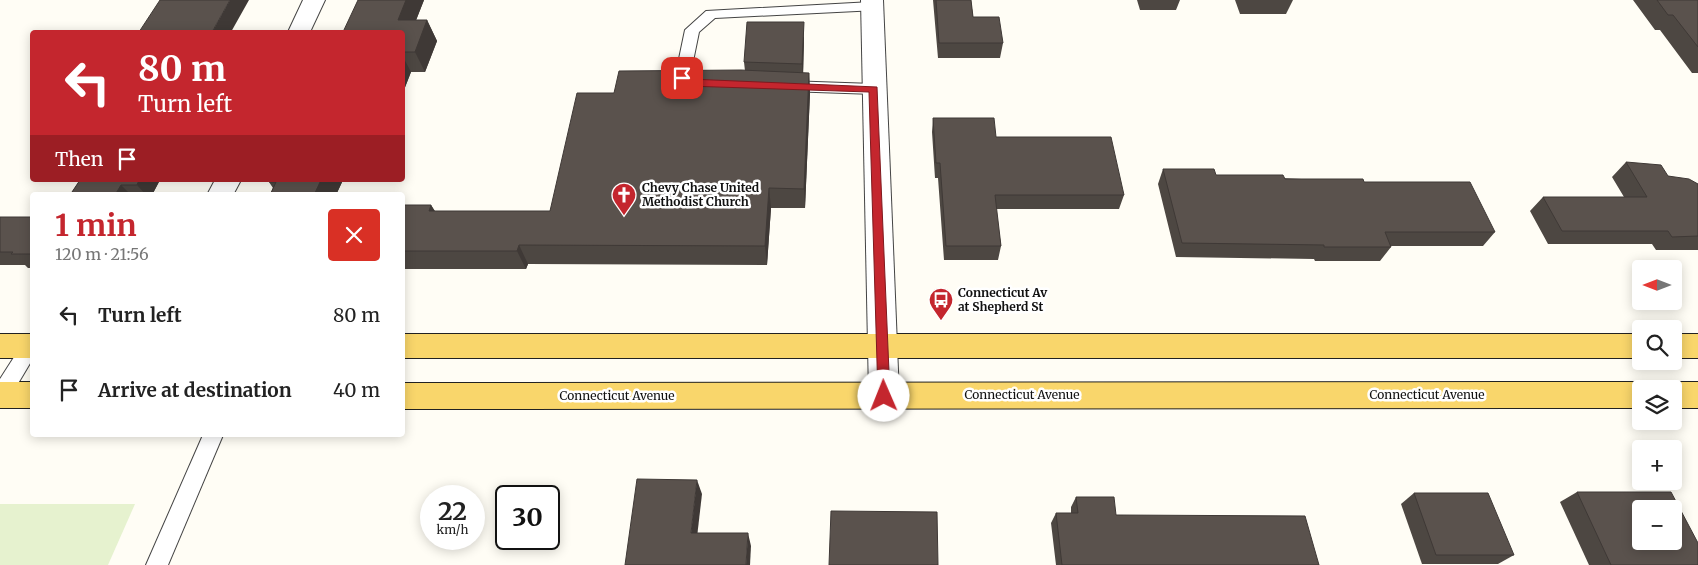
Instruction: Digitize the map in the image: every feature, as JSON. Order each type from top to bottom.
[{"type":"main road","points":[[0,346],[30,346]]},
{"type":"main road","points":[[405,346],[1632,346]]},
{"type":"main road","points":[[1682,346],[1698,346]]},
{"type":"main road","points":[[0,396],[30,396]]},
{"type":"main road","name":"Connecticut Avenue","points":[[405,396],[1632,396]]},
{"type":"main road","points":[[1682,396],[1698,396]]},
{"type":"street","points":[[300,30],[314,0]]},
{"type":"street","points":[[872,4],[884,396]]},
{"type":"lane","points":[[707,83],[687,82],[682,78],[692,30],[712,14],[872,4]]},
{"type":"lane","points":[[776,85],[874,89]]},
{"type":"lane","points":[[0,396],[30,349]]},
{"type":"lane","points":[[157,565],[212,437]]},
{"type":"green space","points":[[0,504],[135,504],[108,565],[0,565]]},
{"type":"building","points":[[160,0],[230,0],[213,30],[140,30]]},
{"type":"building","points":[[358,0],[406,0],[398,20],[427,20],[415,52],[405,52],[405,30],[344,30]]},
{"type":"building","points":[[936,0],[971,0],[973,17],[999,17],[1003,43],[939,43]]},
{"type":"building","points":[[1657,0],[1698,0],[1698,47],[1673,15],[1668,15]]},
{"type":"building","points":[[747,22],[804,22],[802,64],[744,62]]},
{"type":"building","points":[[741,70],[809,73],[804,189],[769,188],[765,246],[519,245],[517,251],[405,251],[405,205],[431,205],[429,211],[550,211],[577,93],[614,93],[619,71]]},
{"type":"building","points":[[933,118],[994,118],[996,137],[1111,137],[1124,195],[995,195],[1001,246],[946,246],[940,163],[936,163]]},
{"type":"building","points":[[1626,162],[1661,165],[1668,176],[1689,179],[1698,184],[1698,236],[1672,237],[1668,231],[1562,231],[1543,197],[1647,197]]},
{"type":"building","points":[[1163,169],[1214,169],[1216,175],[1283,175],[1285,179],[1363,179],[1364,182],[1470,182],[1495,232],[1385,232],[1391,247],[1182,243]]},
{"type":"building","points":[[79,182],[138,182],[137,185],[121,185],[117,192],[72,192]]},
{"type":"building","points":[[276,182],[320,182],[315,192],[271,192]]},
{"type":"building","points":[[0,217],[30,217],[30,254],[0,252]]},
{"type":"building","points":[[637,479],[697,480],[691,533],[748,533],[746,565],[625,565]]},
{"type":"building","points":[[1577,492],[1671,492],[1675,500],[1632,500],[1632,550],[1682,550],[1682,513],[1698,543],[1698,565],[1611,565]]},
{"type":"building","points":[[1414,493],[1488,493],[1514,555],[1436,555]]},
{"type":"building","points":[[1076,497],[1114,497],[1116,515],[1305,516],[1319,565],[1062,565],[1056,513],[1078,513]]},
{"type":"building","points":[[831,511],[937,512],[938,565],[829,565]]},
{"type":"place","name":"Chevy Chase United Methodist Church","points":[[624,216]]},
{"type":"place","name":"Connecticut Av at Shepherd St","points":[[941,321]]},
{"type":"route","points":[[682,78],[687,82],[874,89],[884,396]]}]
